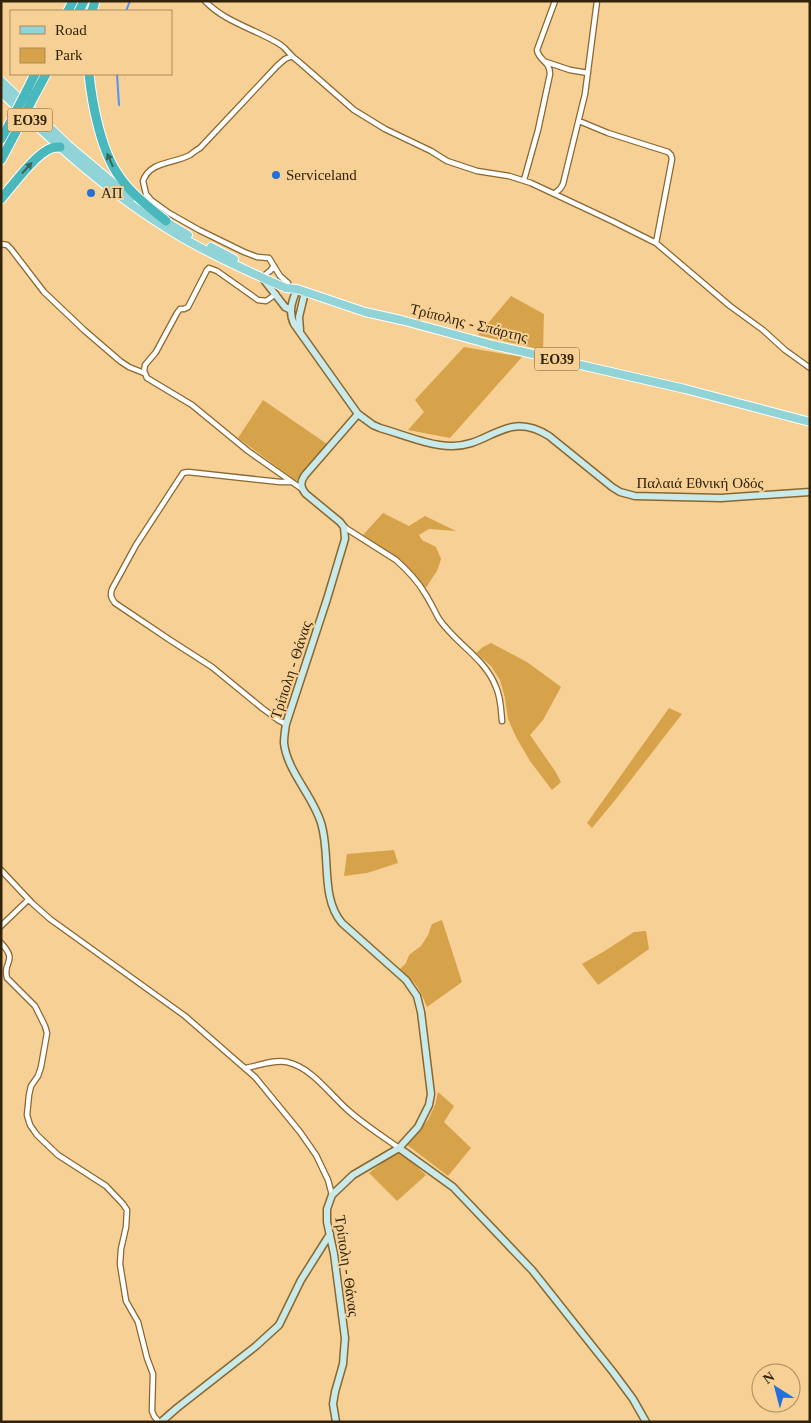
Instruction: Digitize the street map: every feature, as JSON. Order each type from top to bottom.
[{"type":"highway","points":[[1,139],[9,120],[34,75]]},
{"type":"highway","points":[[1,160],[45,75]]},
{"type":"highway","points":[[89,75],[94,108],[112,166],[125,185],[166,221]]},
{"type":"highway","points":[[1,128],[9,120]]},
{"type":"highway","points":[[1,199],[42,154],[52,148],[60,147]]},
{"type":"main road","name":"Τρίπολης - Σπάρτης","points":[[1,81],[87,162],[140,204],[201,242],[286,288],[297,289]]},
{"type":"main road","name":"Τρίπολης - Σπάρτης","points":[[1,92],[60,147],[104,184],[158,223],[213,254],[263,275],[288,283],[297,289],[333,303],[493,345],[685,389],[810,422]]},
{"type":"main road","name":"Παλαιά Εθνική Οδός","points":[[263,275],[285,307],[291,310],[292,320],[358,414],[380,428],[450,446],[464,445],[505,428],[530,426],[539,429],[549,436],[612,487],[620,492],[635,496],[721,498],[810,492]]},
{"type":"main road","points":[[291,310],[297,289]]},
{"type":"main road","points":[[302,334],[299,322],[305,292]]},
{"type":"main road","points":[[291,310],[301,306]]},
{"type":"main road","points":[[344,527],[302,490],[301,483],[304,475],[358,414]]},
{"type":"main road","name":"Τρίπολη - Θάνας","points":[[336,1422],[333,1404],[343,1364],[344,1338],[338,1280],[326,1216],[327,1209],[332,1195],[353,1175],[399,1148],[418,1127],[431,1099],[419,1004],[414,990],[406,980],[342,923],[334,911],[329,895],[326,853],[321,823],[315,807],[288,758],[284,746],[286,724],[342,551],[345,539],[344,527]]},
{"type":"main road","points":[[399,1148],[453,1187],[532,1270],[613,1372],[633,1399],[646,1422]]},
{"type":"main road","points":[[160,1422],[279,1325],[301,1280],[330,1234]]},
{"type":"street","points":[[205,1],[225,18],[281,46],[290,57],[298,61],[354,110],[384,129],[462,167],[524,180],[656,244],[730,306],[810,368]]},
{"type":"street","points":[[524,180],[549,83],[550,70],[545,61],[538,55],[537,50],[555,1]]},
{"type":"street","points":[[554,193],[560,190],[563,184],[579,121],[588,73],[597,1]]},
{"type":"street","points":[[288,283],[280,276],[269,258],[257,257],[244,252],[169,213],[146,194],[143,181],[149,170],[190,155],[200,148],[277,66],[284,59],[290,57]]},
{"type":"street","points":[[545,61],[570,70],[588,73]]},
{"type":"street","points":[[579,121],[608,133],[668,152],[671,155],[669,177],[656,244]]},
{"type":"street","points":[[1,244],[7,245],[11,249],[44,292],[107,350],[129,367],[144,372]]},
{"type":"street","points":[[263,275],[274,266]]},
{"type":"street","points":[[276,294],[270,299],[258,300],[217,271],[210,268],[206,270],[188,306],[177,312],[156,352],[145,365],[144,372],[147,378],[192,405],[248,451],[302,490]]},
{"type":"street","points":[[286,724],[262,708],[212,667],[116,602],[112,599],[111,593],[136,545],[183,473],[292,482]]},
{"type":"street","points":[[344,527],[396,560],[424,591],[446,628],[485,666],[497,689],[502,721]]},
{"type":"street","points":[[1,870],[28,900],[54,922],[185,1016],[255,1077],[300,1132],[316,1155],[332,1195]]},
{"type":"street","points":[[1,926],[28,900]]},
{"type":"street","points":[[1,943],[10,956],[6,977],[35,1006],[47,1033],[41,1068],[31,1086],[29,1095],[27,1115],[30,1125],[38,1136],[58,1155],[106,1186],[127,1210],[128,1214],[120,1256],[125,1296],[127,1305],[138,1322],[153,1374],[152,1410],[154,1416],[160,1422]]},
{"type":"street","points":[[245,1068],[280,1061],[288,1062],[302,1069],[326,1088],[340,1104],[399,1148]]},
{"type":"green space","points":[[511,296],[544,314],[543,350],[478,335]]},
{"type":"green space","points":[[464,347],[522,357],[450,438],[408,430],[424,412],[415,400]]},
{"type":"green space","points":[[263,400],[327,444],[296,481],[238,438]]},
{"type":"green space","points":[[383,513],[409,526],[425,516],[456,531],[429,529],[419,535],[422,540],[436,547],[441,559],[437,571],[425,589],[401,560],[363,535]]},
{"type":"green space","points":[[491,643],[527,662],[561,687],[543,720],[530,735],[561,782],[552,790],[530,761],[516,737],[508,719],[500,680],[491,666],[476,653]]},
{"type":"green space","points":[[669,708],[682,714],[592,828],[587,823]]},
{"type":"green space","points":[[394,850],[398,863],[367,873],[344,876],[347,854]]},
{"type":"green space","points":[[442,920],[462,982],[427,1007],[416,986],[400,969],[406,963],[409,955],[421,946],[432,924]]},
{"type":"green space","points":[[646,931],[649,949],[598,985],[582,964],[634,932]]},
{"type":"green space","points":[[438,1092],[454,1106],[444,1122],[471,1148],[448,1176],[406,1144],[428,1120],[435,1105]]},
{"type":"green space","points":[[399,1150],[426,1175],[397,1201],[369,1173]]},
{"type":"waterway","points":[[126,10],[130,1]]},
{"type":"waterway","points":[[117,75],[119,105]]},
{"type":"place","name":"Serviceland","points":[[276,175]]},
{"type":"place","name":"ΑΠ","points":[[91,193]]}]
